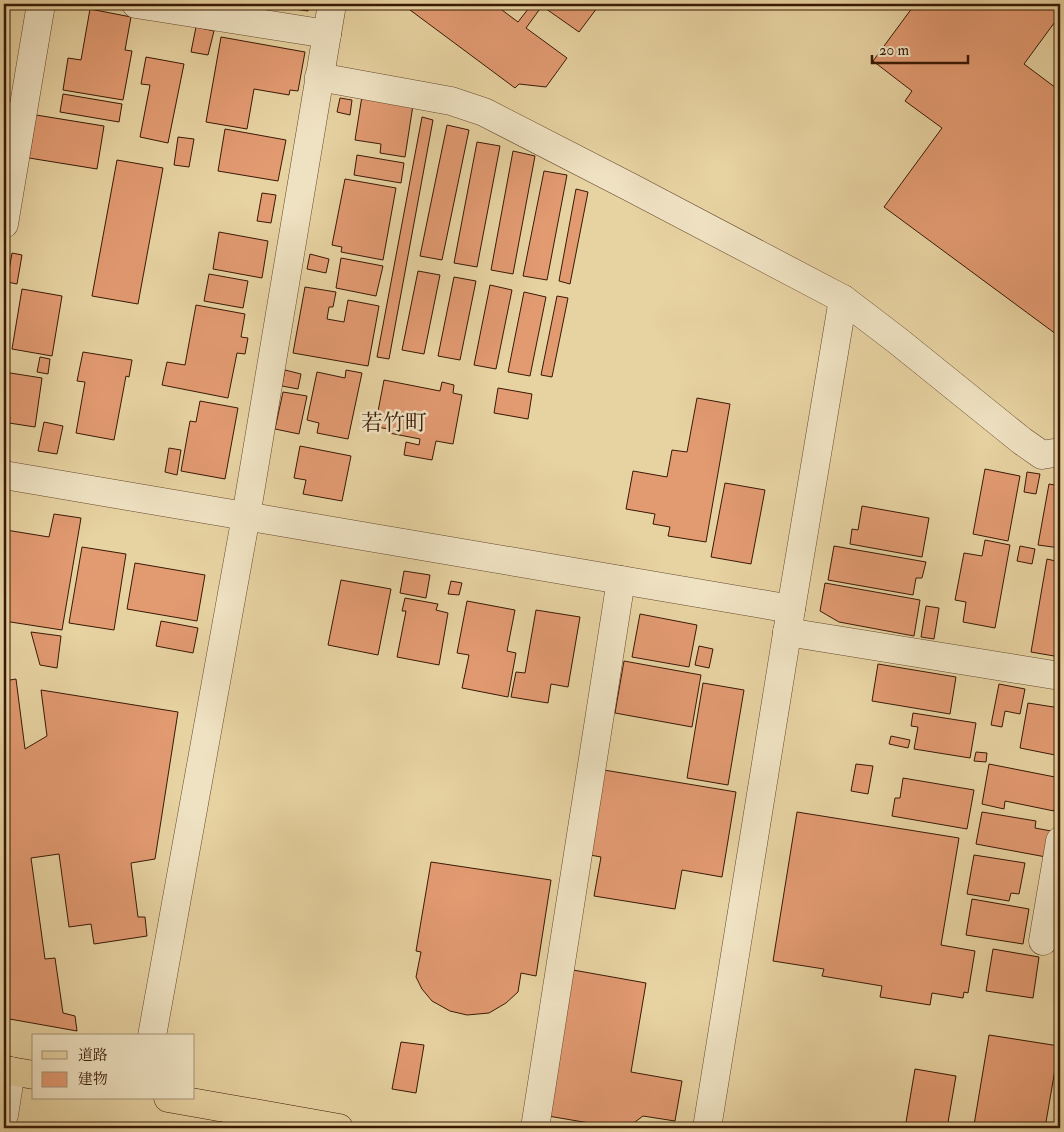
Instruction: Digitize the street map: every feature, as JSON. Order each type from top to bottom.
[{"type":"main road","points":[[179,1100],[338,1128]]},
{"type":"street","points":[[4,224],[41,4]]},
{"type":"street","points":[[136,4],[327,34]]},
{"type":"street","points":[[152,1034],[246,516],[332,4]]},
{"type":"street","points":[[319,77],[451,101],[484,112],[843,299],[1022,441],[1042,454],[1060,452]]},
{"type":"street","points":[[707,1128],[843,299]]},
{"type":"street","points":[[4,475],[621,580],[789,621],[1060,676]]},
{"type":"street","points":[[535,1128],[621,580]]},
{"type":"street","points":[[1043,941],[1060,841]]},
{"type":"street","points":[[4,1115],[16,1072]]},
{"type":"building","points":[[267,4],[309,4],[308,11]]},
{"type":"building","points":[[402,4],[494,4],[518,22],[532,4],[600,4],[579,32],[542,6],[526,28],[567,58],[546,87],[519,84],[515,88]]},
{"type":"building","points":[[915,4],[1060,4],[1060,15],[1024,64],[1060,91],[1060,337],[884,207],[942,128],[905,101],[912,91],[873,61]]},
{"type":"building","points":[[90,9],[131,17],[125,50],[132,51],[123,100],[63,90],[68,58],[81,60]]},
{"type":"building","points":[[196,27],[214,31],[208,55],[191,52]]},
{"type":"building","points":[[221,37],[305,52],[298,91],[290,90],[289,95],[254,89],[247,129],[206,122]]},
{"type":"building","points":[[146,57],[184,64],[168,143],[140,137],[150,85],[141,84]]},
{"type":"building","points":[[63,94],[122,104],[119,122],[60,112]]},
{"type":"building","points":[[362,96],[413,105],[405,157],[380,153],[381,144],[355,140]]},
{"type":"building","points":[[340,98],[352,100],[350,115],[337,112]]},
{"type":"building","points":[[36,115],[104,126],[97,169],[29,158]]},
{"type":"building","points":[[422,117],[433,120],[389,359],[377,357]]},
{"type":"building","points":[[447,125],[469,130],[442,260],[420,256]]},
{"type":"building","points":[[225,129],[286,140],[278,181],[218,171]]},
{"type":"building","points":[[178,137],[194,139],[189,167],[174,165]]},
{"type":"building","points":[[477,142],[500,146],[477,267],[454,263]]},
{"type":"building","points":[[513,151],[535,156],[513,274],[491,270]]},
{"type":"building","points":[[357,155],[404,163],[401,183],[354,175]]},
{"type":"building","points":[[117,160],[163,168],[138,304],[92,296]]},
{"type":"building","points":[[544,171],[567,175],[547,280],[523,276]]},
{"type":"building","points":[[345,179],[396,188],[383,260],[341,252],[342,247],[332,245]]},
{"type":"building","points":[[576,189],[588,192],[570,284],[559,281]]},
{"type":"building","points":[[262,193],[276,195],[271,223],[257,221]]},
{"type":"building","points":[[219,232],[268,241],[262,278],[213,269]]},
{"type":"building","points":[[12,253],[22,255],[17,284],[7,282]]},
{"type":"building","points":[[310,254],[329,259],[326,273],[307,269]]},
{"type":"building","points":[[341,258],[383,266],[376,296],[336,288]]},
{"type":"building","points":[[418,271],[440,275],[424,354],[402,350]]},
{"type":"building","points":[[209,274],[248,281],[243,308],[204,301]]},
{"type":"building","points":[[454,277],[476,281],[460,360],[438,356]]},
{"type":"building","points":[[490,285],[512,290],[496,369],[474,365]]},
{"type":"building","points":[[305,287],[336,292],[333,307],[329,307],[327,319],[344,322],[348,300],[379,306],[368,366],[293,353]]},
{"type":"building","points":[[22,289],[62,296],[52,356],[12,349]]},
{"type":"building","points":[[524,292],[546,297],[530,376],[508,372]]},
{"type":"building","points":[[557,296],[568,298],[552,377],[541,375]]},
{"type":"building","points":[[196,305],[245,314],[241,337],[248,338],[245,354],[237,353],[228,398],[162,385],[167,362],[185,365]]},
{"type":"building","points":[[83,352],[132,360],[129,377],[126,376],[114,440],[76,433],[85,382],[77,381]]},
{"type":"building","points":[[40,357],[50,359],[48,374],[37,372]]},
{"type":"building","points":[[285,370],[301,374],[298,389],[282,386]]},
{"type":"building","points":[[346,370],[362,373],[348,439],[317,433],[319,423],[307,420],[317,372],[345,378]]},
{"type":"building","points":[[4,372],[42,378],[35,427],[9,423],[10,417],[4,416]]},
{"type":"building","points":[[384,380],[440,391],[442,382],[454,385],[453,393],[462,395],[453,444],[436,441],[432,460],[404,455],[406,442],[419,445],[420,439],[389,433],[390,429],[375,427]]},
{"type":"building","points":[[498,388],[532,394],[528,419],[494,413]]},
{"type":"building","points":[[283,392],[307,396],[299,434],[275,429]]},
{"type":"building","points":[[697,398],[730,404],[706,542],[668,536],[670,527],[653,524],[655,514],[626,509],[633,471],[667,477],[672,450],[687,452]]},
{"type":"building","points":[[200,401],[238,408],[225,479],[181,471],[190,421],[196,422]]},
{"type":"building","points":[[44,422],[63,426],[57,454],[38,451]]},
{"type":"building","points":[[300,446],[351,456],[342,501],[303,494],[306,480],[294,478]]},
{"type":"building","points":[[169,448],[181,450],[177,475],[165,472]]},
{"type":"building","points":[[985,469],[1020,476],[1008,541],[973,534]]},
{"type":"building","points":[[1027,472],[1040,474],[1036,494],[1024,492]]},
{"type":"building","points":[[725,483],[765,490],[751,564],[711,557]]},
{"type":"building","points":[[1049,484],[1060,486],[1060,548],[1038,545]]},
{"type":"building","points":[[862,506],[929,518],[922,557],[850,544],[852,529],[858,530]]},
{"type":"building","points":[[54,514],[81,518],[62,630],[4,621],[4,541],[6,530],[49,537]]},
{"type":"building","points":[[985,540],[1010,545],[995,628],[963,622],[966,602],[955,600],[964,553],[982,556]]},
{"type":"building","points":[[834,546],[926,562],[922,578],[916,578],[913,595],[828,580]]},
{"type":"building","points":[[1020,546],[1035,549],[1032,564],[1017,561]]},
{"type":"building","points":[[82,547],[126,554],[114,630],[69,623]]},
{"type":"building","points":[[1047,559],[1060,562],[1060,657],[1031,652]]},
{"type":"building","points":[[135,563],[205,575],[197,621],[127,609]]},
{"type":"building","points":[[404,571],[430,575],[426,598],[400,593]]},
{"type":"building","points":[[341,580],[391,589],[378,655],[328,645]]},
{"type":"building","points":[[451,581],[462,583],[459,595],[448,594]]},
{"type":"building","points":[[825,583],[920,600],[914,636],[839,622],[820,611]]},
{"type":"building","points":[[405,598],[438,604],[436,610],[448,613],[439,665],[397,657],[406,611],[402,611]]},
{"type":"building","points":[[467,601],[515,610],[507,651],[516,653],[508,697],[462,688],[469,655],[457,653]]},
{"type":"building","points":[[926,606],[939,608],[934,639],[921,637]]},
{"type":"building","points":[[536,610],[580,617],[568,687],[551,684],[548,703],[511,697],[516,672],[525,673]]},
{"type":"building","points":[[640,614],[697,625],[689,667],[632,657]]},
{"type":"building","points":[[161,621],[198,628],[193,653],[156,646]]},
{"type":"building","points":[[31,632],[61,636],[57,668],[40,665]]},
{"type":"building","points":[[699,646],[713,649],[709,668],[695,665]]},
{"type":"building","points":[[624,661],[701,675],[692,727],[615,713]]},
{"type":"building","points":[[878,664],[956,677],[950,714],[872,701]]},
{"type":"building","points":[[16,679],[25,749],[47,736],[41,690],[178,712],[155,859],[131,863],[138,917],[145,917],[147,936],[94,944],[91,924],[69,927],[59,854],[31,858],[45,959],[55,958],[63,1013],[75,1016],[77,1031],[4,1018],[4,681]]},
{"type":"building","points":[[703,683],[744,690],[728,785],[687,778]]},
{"type":"building","points":[[999,684],[1025,689],[1020,714],[1005,711],[1002,727],[991,725]]},
{"type":"building","points":[[1028,703],[1060,708],[1060,756],[1020,748]]},
{"type":"building","points":[[913,713],[976,723],[970,758],[914,749],[918,727],[911,726]]},
{"type":"building","points":[[891,736],[910,740],[908,748],[889,744]]},
{"type":"building","points":[[976,752],[987,753],[986,762],[974,761]]},
{"type":"building","points":[[856,764],[873,766],[868,794],[851,791]]},
{"type":"building","points":[[989,764],[1060,778],[1054,811],[1005,801],[1004,809],[982,804]]},
{"type":"building","points":[[604,770],[736,792],[722,877],[682,870],[675,909],[594,896],[601,857],[590,855]]},
{"type":"building","points":[[903,778],[974,790],[967,829],[892,816],[895,798],[900,798]]},
{"type":"building","points":[[797,812],[959,838],[941,945],[975,951],[968,993],[964,992],[963,998],[932,993],[930,1005],[880,997],[882,986],[822,976],[824,969],[773,961]]},
{"type":"building","points":[[982,812],[1036,821],[1035,828],[1051,831],[1046,857],[976,844]]},
{"type":"building","points":[[974,855],[1025,863],[1019,894],[1011,893],[1009,901],[967,894]]},
{"type":"building","points":[[431,862],[551,880],[536,976],[521,973],[518,992],[506,1003],[489,1013],[467,1015],[450,1011],[432,1001],[422,989],[416,977],[421,952],[416,951]]},
{"type":"building","points":[[972,899],[1029,909],[1023,944],[966,935]]},
{"type":"building","points":[[993,949],[1039,957],[1033,998],[986,991]]},
{"type":"building","points":[[573,970],[646,983],[631,1072],[682,1081],[675,1121],[643,1116],[627,1128],[619,1128],[548,1116]]},
{"type":"building","points":[[989,1035],[1059,1046],[1045,1128],[991,1128],[974,1125]]},
{"type":"building","points":[[401,1042],[424,1045],[416,1093],[392,1089]]},
{"type":"building","points":[[915,1069],[956,1076],[947,1128],[905,1128]]},
{"type":"district","name":"若竹町","points":[[394,422]]}]
